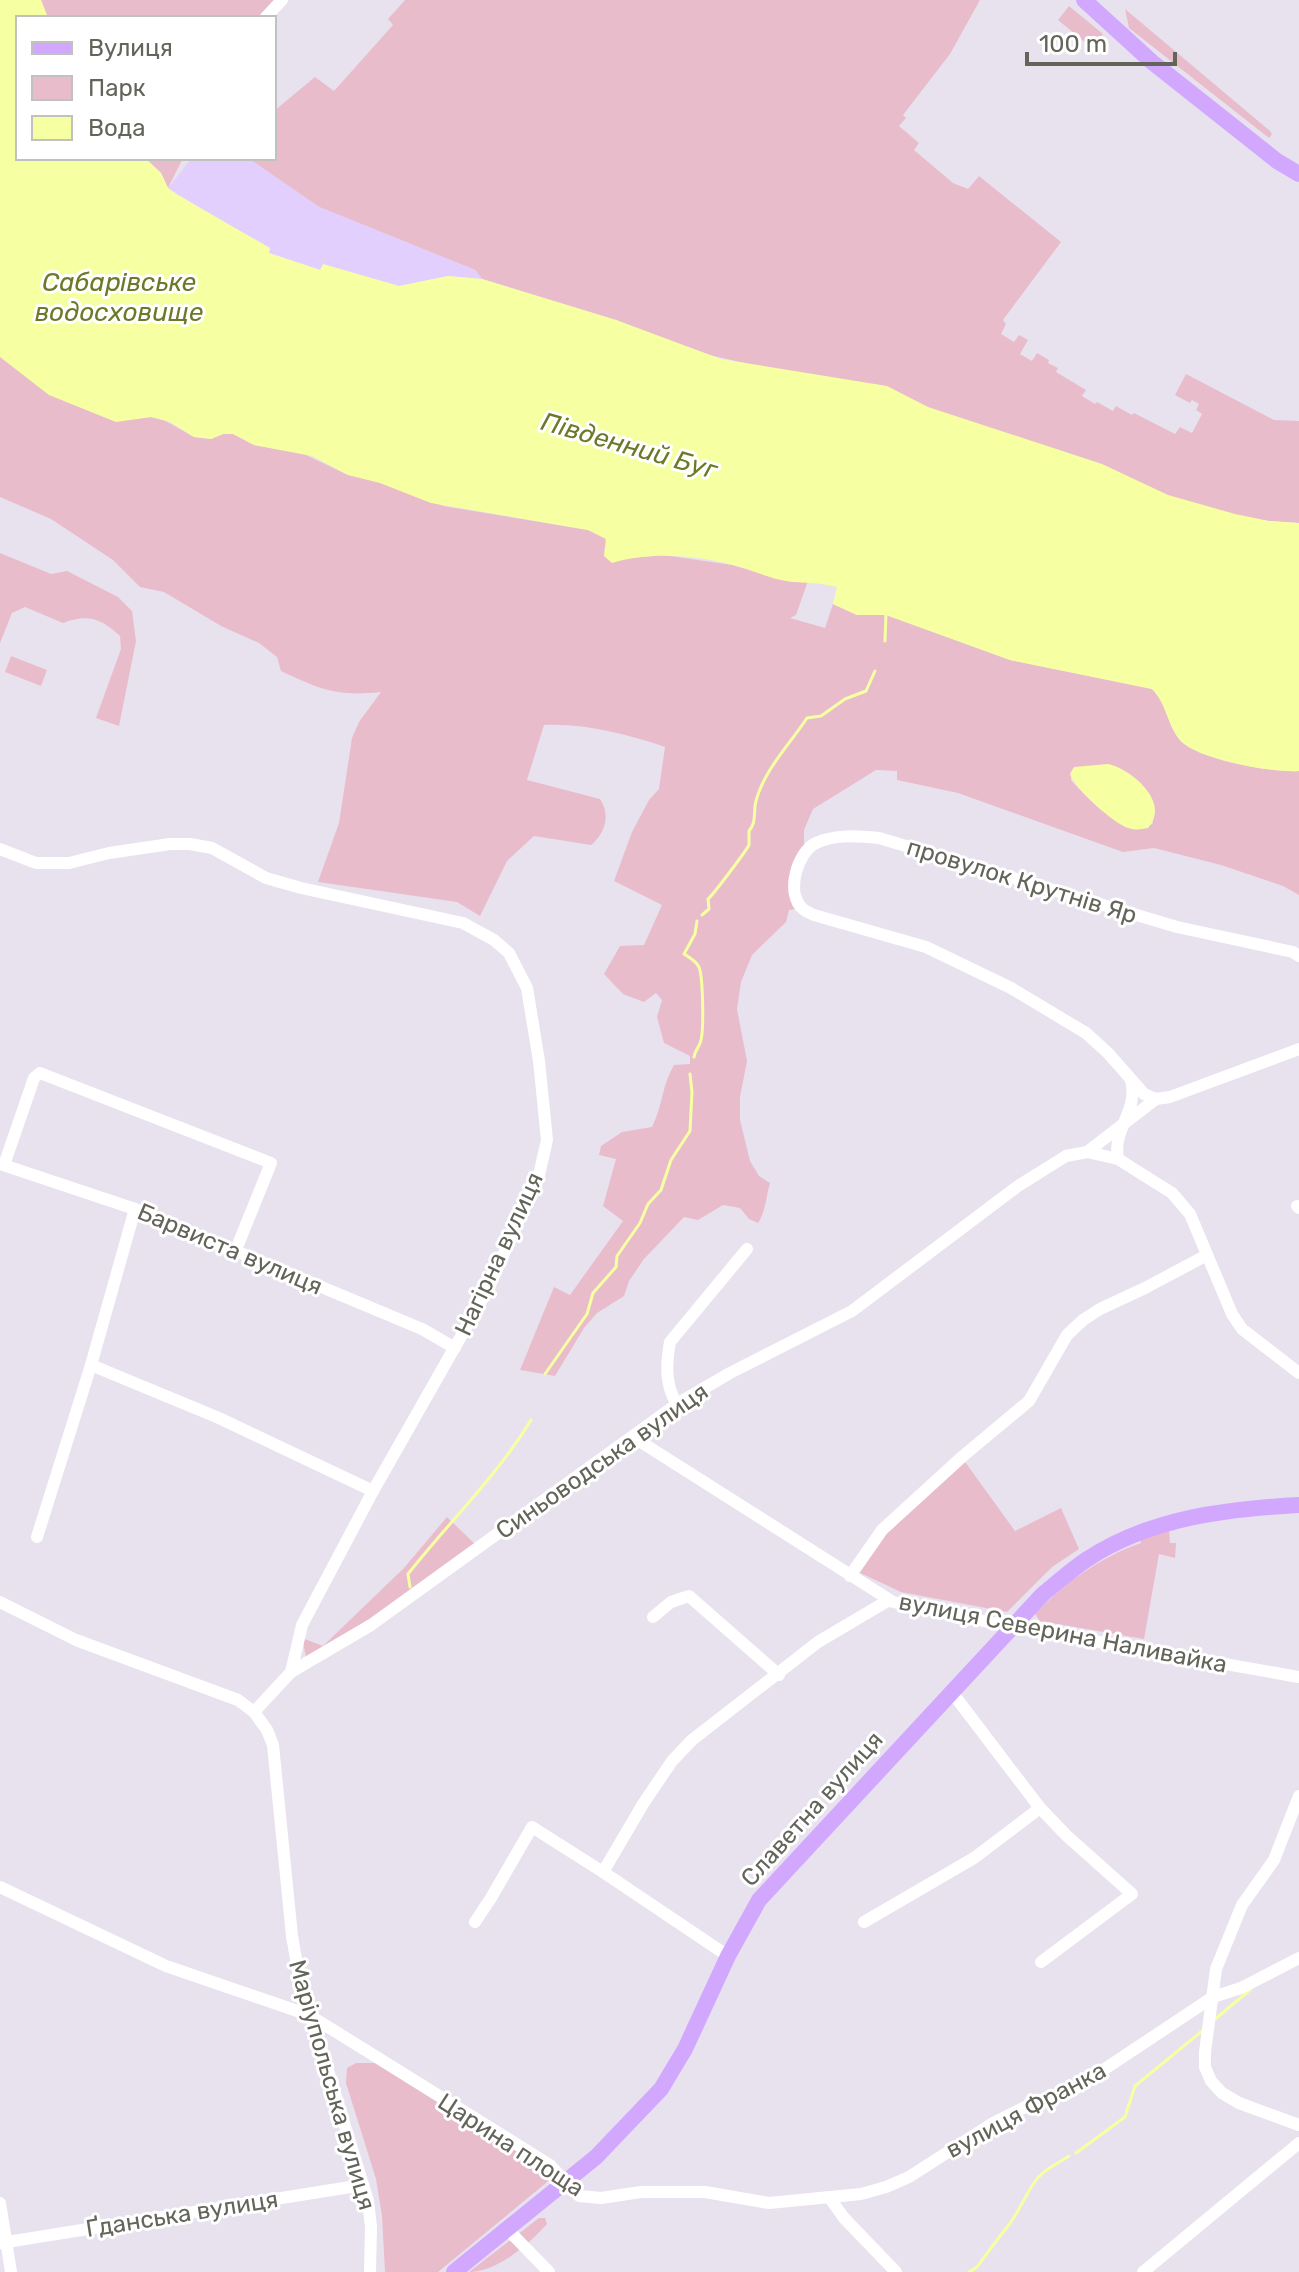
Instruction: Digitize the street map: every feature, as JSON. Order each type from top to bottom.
[{"type":"main road","points":[[1084,0],[1163,71],[1277,161],[1299,174]]},
{"type":"main road","name":"Славетна вулиця","points":[[454,2272],[566,2181],[629,2125],[661,2089],[685,2049],[749,1917],[772,1885],[1043,1594],[1083,1562],[1134,1535],[1187,1517],[1299,1505]]},
{"type":"street","points":[[267,16],[282,0]]},
{"type":"street","name":"провулок Крутнів Яр","points":[[1131,1080],[1086,1033],[1011,988],[926,947],[814,915],[802,908],[796,896],[798,866],[804,853],[812,844],[839,837],[879,838],[1177,927],[1293,952],[1299,956]]},
{"type":"street","name":"Нагірна вулиця","points":[[0,849],[36,863],[69,863],[109,853],[170,844],[212,848],[266,878],[463,923],[494,940],[509,953],[527,988],[547,1140],[539,1175],[489,1287],[373,1491],[302,1625],[291,1672]]},
{"type":"street","points":[[1131,1080],[1144,1094],[1156,1099],[1170,1097],[1299,1049]]},
{"type":"street","points":[[2,1165],[34,1078],[40,1073],[271,1163],[235,1252]]},
{"type":"street","points":[[1118,1159],[1115,1142],[1133,1102],[1131,1080]]},
{"type":"street","name":"Синьоводська вулиця","points":[[254,1712],[291,1672],[371,1625],[677,1404],[730,1373],[852,1311],[1018,1186],[1066,1156],[1087,1152],[1156,1099]]},
{"type":"street","points":[[1087,1152],[1118,1159],[1147,1175],[1182,1202],[1190,1214],[1232,1314],[1242,1329],[1299,1373]]},
{"type":"street","name":"Барвиста вулиця","points":[[2,1165],[135,1209],[422,1329],[455,1348]]},
{"type":"street","points":[[37,1537],[91,1365],[135,1209]]},
{"type":"street","points":[[677,1404],[670,1394],[667,1362],[670,1342],[747,1249]]},
{"type":"street","points":[[850,1576],[882,1530],[1029,1401],[1067,1335],[1083,1320],[1207,1255]]},
{"type":"street","points":[[91,1365],[219,1418],[373,1491]]},
{"type":"street","name":"вулиця Северина Наливайка","points":[[633,1437],[889,1600],[1014,1627],[1299,1677]]},
{"type":"street","points":[[653,1617],[671,1602],[689,1596],[779,1675]]},
{"type":"street","points":[[603,1872],[672,1761],[692,1740],[818,1642],[889,1600]]},
{"type":"street","points":[[0,1602],[76,1640],[238,1700],[254,1712]]},
{"type":"street","points":[[951,1691],[1040,1808],[1132,1894],[1041,1962]]},
{"type":"street","name":"Маріупольська вулиця","points":[[254,1712],[267,1730],[276,1761],[292,1936],[309,2015],[363,2185],[371,2227],[370,2272]]},
{"type":"street","points":[[1299,1796],[1274,1860],[1242,1905],[1216,1969],[1205,2052],[1205,2067],[1211,2081],[1222,2093],[1239,2103],[1299,2125]]},
{"type":"street","points":[[864,1922],[974,1858],[1040,1808]]},
{"type":"street","points":[[475,1922],[532,1827],[728,1956]]},
{"type":"street","name":"Царина площа","points":[[0,1887],[166,1966],[309,2015],[550,2165],[579,2196],[601,2198],[659,2191],[705,2192],[769,2203],[829,2197]]},
{"type":"street","name":"вулиця Франка","points":[[829,2197],[861,2194],[909,2177],[993,2123],[1025,2107],[1070,2092],[1213,1997],[1241,1988],[1299,1958]]},
{"type":"street","points":[[1143,2272],[1299,2143]]},
{"type":"street","name":"Ґданська вулиця","points":[[3,2242],[363,2185]]},
{"type":"street","points":[[829,2197],[844,2218],[896,2272]]},
{"type":"street","points":[[0,2203],[3,2242],[11,2272]]},
{"type":"street","points":[[507,2229],[549,2272]]},
{"type":"green space","points":[[41,0],[282,0],[267,16],[47,16]]},
{"type":"green space","points":[[405,0],[980,0],[950,54],[903,115],[906,118],[899,126],[919,143],[914,150],[953,183],[968,189],[979,176],[1061,242],[1003,320],[1006,324],[1001,334],[1014,342],[1019,335],[1028,340],[1020,354],[1032,361],[1037,353],[1049,360],[1048,363],[1058,368],[1056,372],[1086,390],[1082,396],[1095,404],[1097,402],[1113,411],[1116,406],[1175,434],[1180,427],[1192,433],[1202,414],[1196,410],[1199,404],[1175,395],[1186,374],[1274,420],[1299,421],[1299,523],[1156,506],[753,365],[701,353],[616,320],[482,279],[475,270],[319,207],[251,160],[276,160],[276,109],[315,77],[334,91],[393,25],[388,19]]},
{"type":"green space","points":[[1069,6],[1103,34],[1092,48],[1058,20]]},
{"type":"green space","points":[[1125,9],[1270,131],[1272,134],[1269,138],[1129,28]]},
{"type":"green space","points":[[147,160],[182,160],[168,188],[161,173]]},
{"type":"green space","points":[[0,301],[133,419],[162,419],[194,437],[211,439],[233,434],[254,445],[304,454],[348,475],[370,479],[443,506],[588,530],[605,538],[607,544],[604,550],[619,559],[663,555],[732,565],[791,582],[808,581],[796,615],[790,618],[825,628],[833,604],[857,615],[886,615],[1010,660],[1152,689],[1178,738],[1193,749],[1239,764],[1299,771],[1299,895],[1283,886],[1221,865],[1154,848],[1123,852],[958,793],[897,780],[897,771],[876,770],[813,809],[804,830],[804,853],[798,866],[802,908],[789,910],[786,922],[752,955],[741,982],[737,1009],[747,1061],[740,1097],[740,1120],[750,1161],[759,1176],[770,1183],[758,1223],[749,1219],[740,1208],[723,1205],[698,1220],[684,1217],[644,1259],[629,1281],[624,1296],[597,1313],[584,1328],[555,1376],[520,1370],[554,1287],[570,1295],[623,1221],[603,1206],[616,1159],[599,1155],[601,1146],[622,1132],[652,1127],[674,1065],[690,1064],[690,1056],[664,1043],[657,1017],[662,1000],[656,993],[644,1002],[623,994],[604,974],[620,946],[644,945],[662,905],[614,881],[632,832],[649,800],[659,789],[665,747],[605,730],[544,725],[527,780],[600,799],[606,818],[603,830],[591,845],[534,836],[507,861],[480,916],[457,902],[318,882],[339,823],[352,738],[359,722],[381,692],[329,690],[281,671],[277,657],[259,643],[221,626],[164,592],[140,587],[113,560],[51,519],[0,497]],"holes":[[[1072,770],[1149,794],[1153,823],[1141,829],[1131,829],[1105,813],[1083,793],[1071,780]]]},
{"type":"green space","points":[[0,553],[51,574],[67,571],[118,597],[132,611],[136,641],[119,726],[96,718],[121,649],[120,636],[93,619],[63,623],[25,607],[12,613],[0,643]]},
{"type":"green space","points":[[11,656],[47,670],[41,686],[5,672]]},
{"type":"green space","points":[[963,1459],[1015,1531],[1061,1508],[1079,1549],[1052,1567],[1007,1612],[901,1592],[856,1571],[883,1531]]},
{"type":"green space","points":[[447,1517],[479,1548],[371,1625],[306,1657],[302,1638],[323,1646],[404,1568]]},
{"type":"green space","points":[[1169,1529],[1170,1543],[1176,1543],[1175,1558],[1159,1554],[1144,1639],[1040,1621],[1035,1614],[1097,1563],[1141,1543],[1140,1538]]},
{"type":"green space","points":[[356,2063],[376,2063],[551,2173],[552,2178],[438,2272],[385,2272],[382,2216],[376,2179],[346,2083],[347,2068]]},
{"type":"green space","points":[[539,2218],[545,2218],[547,2224],[521,2248],[501,2262],[469,2272]]},
{"type":"sand","points":[[190,160],[251,160],[319,207],[475,270],[482,279],[448,276],[399,286],[323,265],[321,270],[269,253],[270,248],[168,188]]},
{"type":"water","name":"Сабарівське водосховище","points":[[0,0],[41,0],[47,16],[16,16],[16,160],[147,160],[176,194],[270,248],[269,253],[320,270],[323,264],[399,286],[448,276],[482,279],[616,320],[721,359],[887,386],[928,407],[1102,464],[1168,495],[1235,514],[1299,523],[1299,771],[1239,764],[1193,749],[1178,738],[1152,689],[1010,660],[886,615],[857,615],[833,604],[837,587],[781,580],[725,563],[692,557],[642,557],[612,563],[604,556],[606,539],[588,530],[431,503],[380,483],[348,475],[312,456],[254,445],[233,434],[211,439],[194,437],[170,422],[151,417],[116,422],[49,395],[0,357]]},
{"type":"water","points":[[1108,764],[1127,772],[1152,798],[1154,818],[1148,828],[1128,828],[1114,820],[1086,796],[1070,774],[1074,767]]},
{"type":"waterway","points":[[885,641],[886,613]]},
{"type":"waterway","points":[[702,915],[709,909],[708,899],[749,845],[755,805],[765,779],[778,758],[807,718],[821,716],[845,699],[866,691],[875,671]]},
{"type":"waterway","points":[[694,1057],[702,1034],[701,981],[698,965],[684,954],[695,934],[697,921]]},
{"type":"waterway","points":[[545,1374],[587,1314],[593,1293],[616,1267],[617,1256],[640,1223],[648,1204],[661,1190],[671,1160],[690,1131],[690,1074]]},
{"type":"waterway","points":[[410,1587],[408,1574],[488,1480],[531,1420]]},
{"type":"waterway","points":[[1214,2020],[1251,1989]]},
{"type":"waterway","points":[[1076,2153],[1125,2117],[1135,2086],[1202,2031]]},
{"type":"waterway","points":[[969,2272],[977,2267],[1008,2226],[1037,2179],[1069,2156]]},
{"type":"water label","name":"Південний Буг","points":[[629,446]]}]
